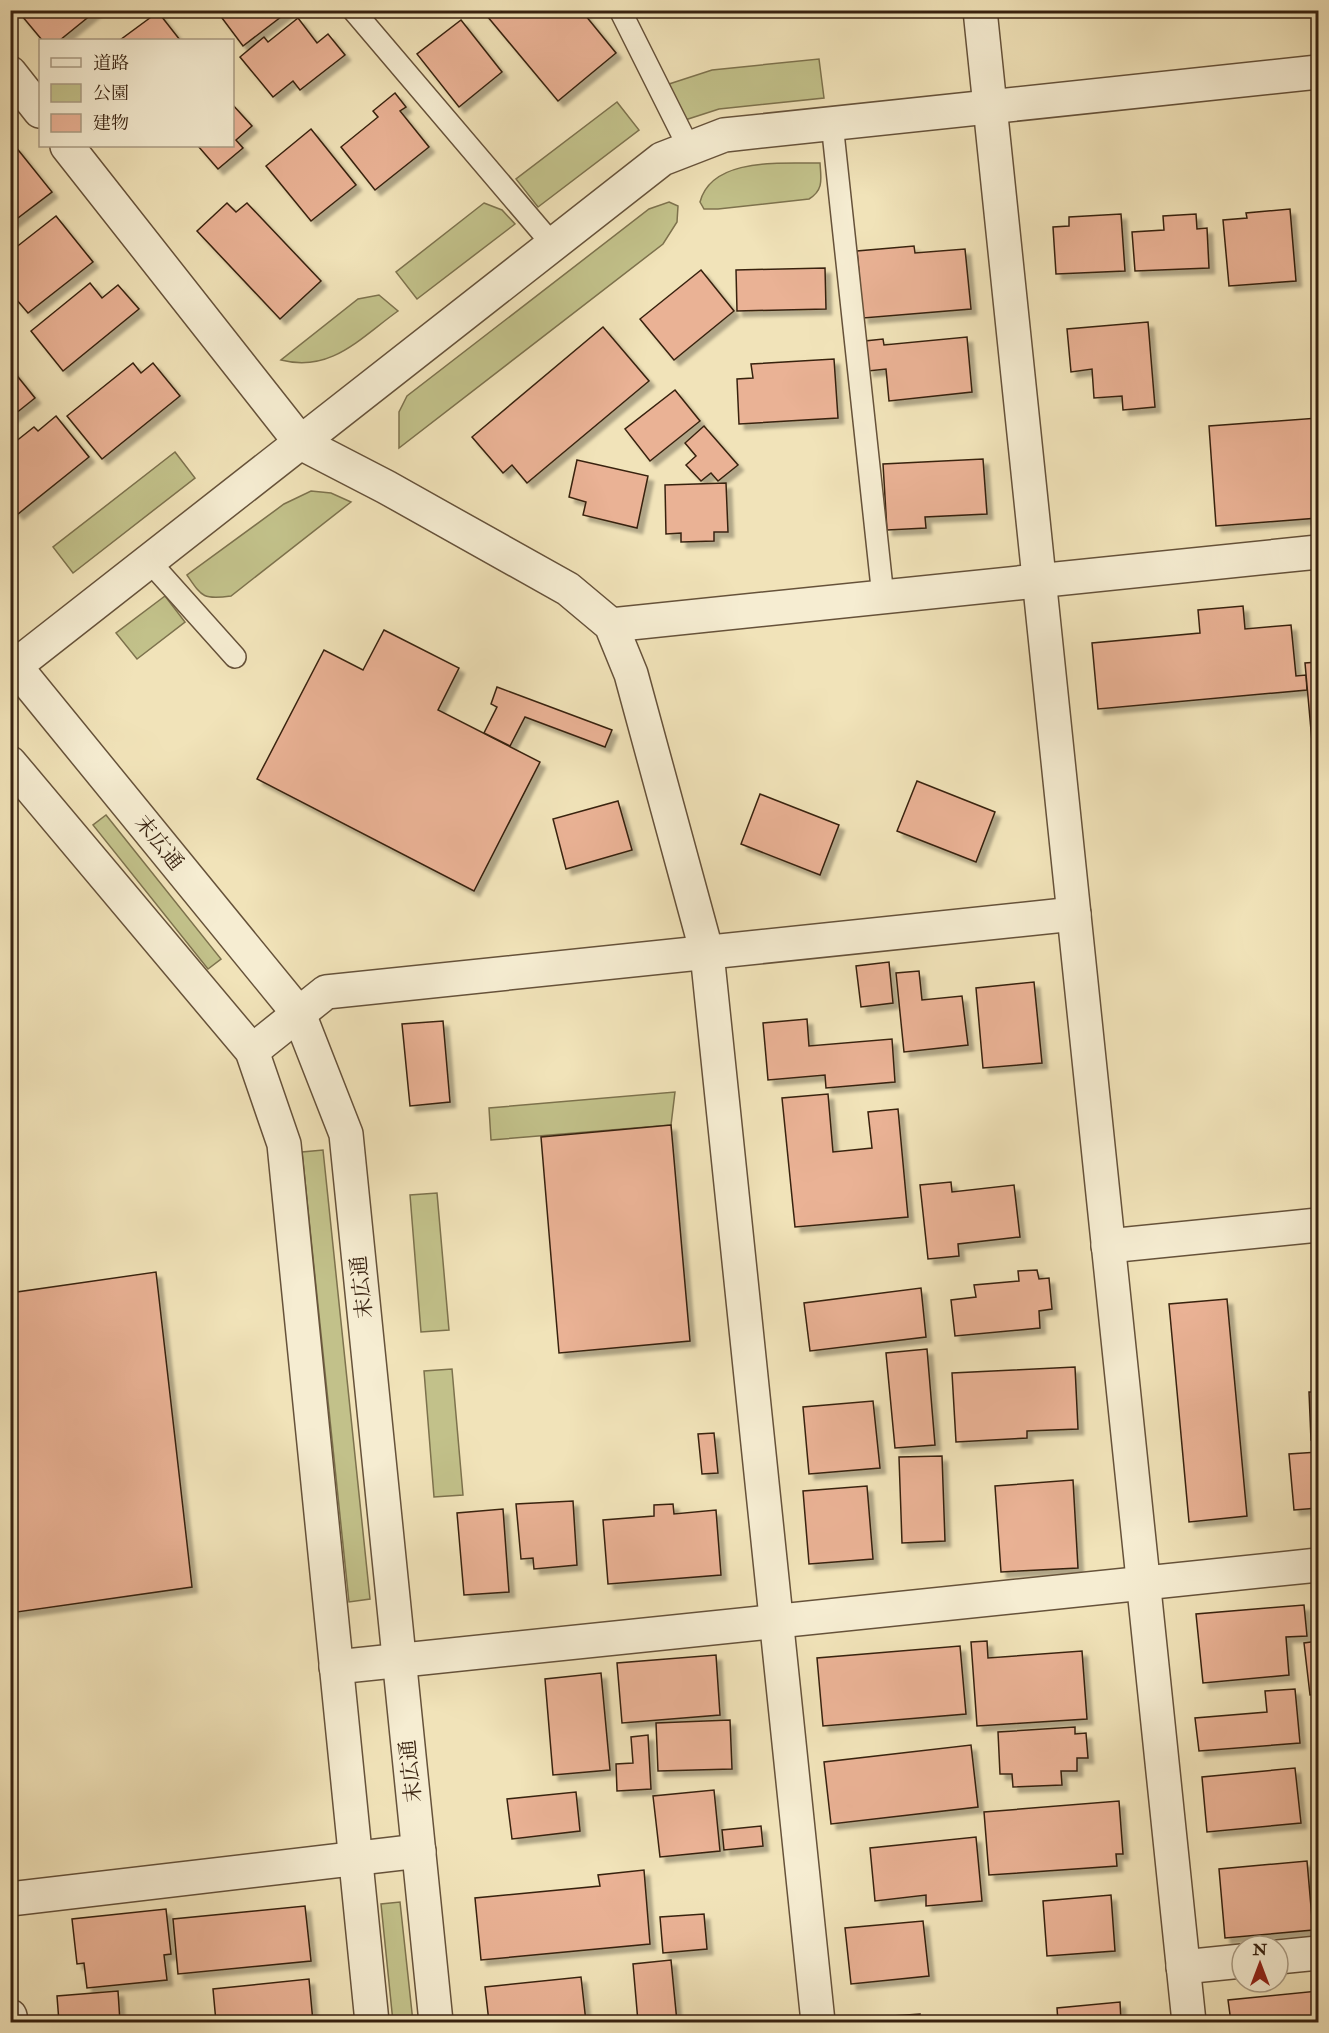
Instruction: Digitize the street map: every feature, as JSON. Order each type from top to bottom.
[{"type":"street","points":[[980,10],[1189,2022]]},
{"type":"street","points":[[12,665],[301,443],[662,159],[688,147],[724,135],[1318,72]]},
{"type":"street","points":[[10,74],[39,110]]},
{"type":"street","points":[[69,147],[301,443],[386,487],[568,589],[611,625],[631,674],[707,952],[818,2022]]},
{"type":"street","points":[[611,625],[1318,552]]},
{"type":"street","name":"末広通","points":[[12,665],[299,1014],[346,1134],[436,2022]]},
{"type":"street","points":[[10,762],[252,1051],[284,1144],[372,2022]]},
{"type":"street","points":[[252,1051],[326,992],[1074,914]]},
{"type":"street","points":[[1108,1246],[1318,1225]]},
{"type":"street","points":[[336,1667],[1318,1565]]},
{"type":"street","points":[[10,1899],[419,1851]]},
{"type":"street","points":[[1290,1956],[1318,1953]]},
{"type":"street","points":[[1183,1967],[1230,1962]]},
{"type":"street","points":[[10,2016],[11,2022]]},
{"type":"lane","points":[[353,10],[553,245]]},
{"type":"lane","points":[[620,10],[688,147]]},
{"type":"lane","points":[[832,123],[883,597]]},
{"type":"lane","points":[[149,561],[235,657]]},
{"type":"green space","points":[[819,59],[824,98],[719,109],[685,120],[669,84],[712,70]]},
{"type":"green space","points":[[617,102],[639,130],[538,207],[516,179]]},
{"type":"green space","points":[[820,163],[819,188],[809,199],[718,209],[704,209],[700,202],[707,187],[719,177],[734,170],[769,164]]},
{"type":"green space","points":[[669,202],[678,206],[677,222],[663,244],[399,448],[399,412],[407,396],[649,209]]},
{"type":"green space","points":[[484,203],[502,210],[515,224],[417,299],[396,272]]},
{"type":"green space","points":[[379,295],[398,311],[357,342],[330,357],[315,362],[299,363],[281,360],[358,299]]},
{"type":"green space","points":[[175,452],[195,478],[73,573],[53,547]]},
{"type":"green space","points":[[311,491],[331,493],[351,502],[231,596],[209,597],[196,588],[187,575],[284,504]]},
{"type":"green space","points":[[165,596],[185,622],[137,659],[116,633]]},
{"type":"green space","points":[[106,815],[221,959],[208,969],[93,825]]},
{"type":"green space","points":[[675,1092],[671,1125],[491,1140],[489,1108]]},
{"type":"green space","points":[[323,1150],[370,1599],[349,1602],[302,1152]]},
{"type":"green space","points":[[437,1193],[449,1330],[421,1332],[410,1195]]},
{"type":"green space","points":[[452,1369],[463,1495],[434,1497],[424,1371]]},
{"type":"green space","points":[[400,1902],[413,2022],[393,2022],[381,1904]]},
{"type":"building","points":[[17,10],[97,10],[61,39],[41,39]]},
{"type":"building","points":[[216,10],[290,10],[243,46]]},
{"type":"building","points":[[482,10],[581,10],[616,53],[558,101]]},
{"type":"building","points":[[158,12],[179,39],[121,39]]},
{"type":"building","points":[[298,18],[317,43],[328,34],[345,55],[300,90],[293,81],[273,97],[240,57],[264,37],[268,42]]},
{"type":"building","points":[[461,20],[502,72],[459,107],[417,54]]},
{"type":"building","points":[[395,93],[406,107],[400,111],[429,147],[375,190],[341,147],[378,117],[373,111]]},
{"type":"building","points":[[234,106],[252,126],[236,140],[243,148],[218,169],[199,147],[234,147]]},
{"type":"building","points":[[311,129],[356,185],[311,221],[266,166]]},
{"type":"building","points":[[15,146],[52,192],[10,224],[10,150]]},
{"type":"building","points":[[227,203],[236,212],[247,203],[321,281],[280,319],[197,231]]},
{"type":"building","points":[[1290,209],[1296,281],[1229,286],[1223,220],[1247,218],[1246,213]]},
{"type":"building","points":[[1121,214],[1125,271],[1056,274],[1053,227],[1069,226],[1069,217]]},
{"type":"building","points":[[1196,214],[1197,229],[1207,228],[1209,268],[1135,271],[1132,232],[1164,230],[1163,216]]},
{"type":"building","points":[[56,216],[93,262],[28,313],[10,292],[10,252]]},
{"type":"building","points":[[914,246],[915,253],[965,249],[971,309],[863,318],[857,251]]},
{"type":"building","points":[[825,268],[826,309],[737,311],[736,270]]},
{"type":"building","points":[[701,270],[734,311],[674,360],[640,319]]},
{"type":"building","points":[[90,283],[102,298],[118,285],[139,309],[63,371],[31,331]]},
{"type":"building","points":[[1148,322],[1155,407],[1123,410],[1122,396],[1094,398],[1092,369],[1071,372],[1067,329]]},
{"type":"building","points":[[603,327],[649,381],[527,483],[512,465],[503,473],[472,437]]},
{"type":"building","points":[[967,337],[972,392],[889,401],[886,369],[868,371],[865,341],[883,339],[884,345]]},
{"type":"building","points":[[834,359],[838,418],[739,424],[737,379],[753,378],[751,364]]},
{"type":"building","points":[[133,363],[141,373],[153,363],[180,396],[102,459],[67,416]]},
{"type":"building","points":[[10,367],[35,398],[10,418]]},
{"type":"building","points":[[675,390],[700,421],[650,461],[625,429]]},
{"type":"building","points":[[56,416],[89,457],[18,514],[10,506],[10,446],[34,427],[38,431]]},
{"type":"building","points":[[1318,418],[1318,518],[1216,526],[1209,426]]},
{"type":"building","points":[[704,426],[738,465],[718,481],[711,473],[701,481],[686,465],[696,456],[685,443]]},
{"type":"building","points":[[983,459],[987,514],[925,517],[926,528],[887,530],[883,464]]},
{"type":"building","points":[[577,460],[648,476],[637,528],[583,515],[586,502],[569,497]]},
{"type":"building","points":[[726,483],[728,532],[714,532],[714,541],[681,542],[681,533],[666,534],[665,485]]},
{"type":"building","points":[[1243,606],[1245,629],[1291,625],[1296,676],[1306,675],[1307,690],[1098,709],[1092,643],[1200,633],[1198,610]]},
{"type":"building","points":[[384,630],[459,668],[438,710],[540,762],[474,891],[257,779],[324,650],[363,670]]},
{"type":"building","points":[[1318,662],[1318,809],[1305,663]]},
{"type":"building","points":[[497,687],[612,730],[605,747],[525,717],[510,746],[484,733],[497,707],[491,704]]},
{"type":"building","points":[[917,781],[995,812],[976,862],[897,831]]},
{"type":"building","points":[[760,794],[839,825],[820,875],[741,844]]},
{"type":"building","points":[[618,801],[632,850],[566,869],[553,819]]},
{"type":"building","points":[[889,962],[893,1003],[861,1007],[856,966]]},
{"type":"building","points":[[919,971],[922,1000],[962,996],[968,1045],[904,1052],[896,973]]},
{"type":"building","points":[[1034,982],[1042,1063],[983,1068],[976,988]]},
{"type":"building","points":[[807,1019],[809,1046],[892,1039],[895,1082],[826,1088],[825,1075],[768,1080],[763,1023]]},
{"type":"building","points":[[443,1021],[450,1102],[410,1106],[402,1024]]},
{"type":"building","points":[[828,1094],[833,1152],[872,1148],[868,1112],[898,1109],[908,1217],[795,1227],[782,1098]]},
{"type":"building","points":[[671,1125],[690,1341],[559,1353],[541,1137]]},
{"type":"building","points":[[951,1182],[952,1192],[1014,1185],[1020,1237],[958,1244],[959,1256],[928,1259],[920,1185]]},
{"type":"building","points":[[1037,1270],[1039,1279],[1049,1278],[1052,1309],[1039,1311],[1040,1328],[955,1336],[951,1300],[976,1297],[974,1285],[1019,1281],[1018,1271]]},
{"type":"building","points":[[156,1272],[192,1587],[10,1613],[10,1293]]},
{"type":"building","points":[[921,1288],[926,1337],[810,1351],[804,1303]]},
{"type":"building","points":[[1227,1299],[1247,1516],[1189,1522],[1169,1304]]},
{"type":"building","points":[[927,1349],[935,1445],[895,1448],[886,1353]]},
{"type":"building","points":[[1075,1367],[1078,1429],[1027,1431],[1027,1438],[956,1442],[952,1373]]},
{"type":"building","points":[[1309,1392],[1318,1392],[1318,1440],[1311,1440]]},
{"type":"building","points":[[873,1401],[880,1468],[809,1474],[803,1407]]},
{"type":"building","points":[[714,1433],[718,1473],[702,1474],[698,1434]]},
{"type":"building","points":[[1318,1452],[1318,1508],[1294,1510],[1289,1454]]},
{"type":"building","points":[[942,1456],[945,1541],[902,1543],[899,1457]]},
{"type":"building","points":[[1073,1480],[1078,1568],[1001,1572],[995,1486]]},
{"type":"building","points":[[867,1486],[873,1559],[809,1564],[803,1491]]},
{"type":"building","points":[[573,1501],[577,1565],[534,1569],[533,1558],[521,1559],[516,1504]]},
{"type":"building","points":[[673,1504],[674,1514],[716,1510],[721,1575],[608,1584],[603,1520],[654,1516],[654,1505]]},
{"type":"building","points":[[503,1509],[509,1592],[464,1595],[457,1513]]},
{"type":"building","points":[[1304,1605],[1307,1636],[1286,1637],[1289,1675],[1203,1683],[1196,1614]]},
{"type":"building","points":[[987,1641],[988,1658],[1082,1651],[1087,1719],[977,1726],[971,1642]]},
{"type":"building","points":[[1318,1641],[1318,1694],[1310,1695],[1304,1643]]},
{"type":"building","points":[[960,1646],[966,1714],[823,1726],[817,1658]]},
{"type":"building","points":[[716,1655],[720,1715],[622,1723],[617,1663]]},
{"type":"building","points":[[601,1673],[610,1770],[553,1775],[545,1679]]},
{"type":"building","points":[[1295,1689],[1300,1743],[1199,1751],[1195,1718],[1267,1712],[1265,1691]]},
{"type":"building","points":[[730,1720],[732,1769],[658,1771],[656,1723]]},
{"type":"building","points":[[1075,1727],[1075,1734],[1086,1733],[1088,1758],[1077,1758],[1077,1771],[1061,1771],[1062,1785],[1013,1787],[1012,1774],[1000,1774],[998,1732]]},
{"type":"building","points":[[648,1735],[651,1789],[617,1791],[616,1764],[633,1763],[631,1737]]},
{"type":"building","points":[[971,1745],[978,1807],[831,1824],[824,1762]]},
{"type":"building","points":[[1295,1768],[1301,1823],[1207,1832],[1202,1777]]},
{"type":"building","points":[[714,1790],[720,1851],[660,1857],[653,1796]]},
{"type":"building","points":[[576,1792],[580,1831],[512,1839],[507,1799]]},
{"type":"building","points":[[1119,1801],[1123,1854],[1116,1854],[1117,1866],[989,1875],[984,1812]]},
{"type":"building","points":[[761,1826],[763,1846],[724,1850],[722,1830]]},
{"type":"building","points":[[976,1837],[982,1901],[926,1906],[926,1895],[875,1901],[870,1848]]},
{"type":"building","points":[[1307,1861],[1313,1930],[1269,1934],[1230,1934],[1230,1938],[1225,1938],[1219,1869]]},
{"type":"building","points":[[644,1870],[650,1944],[481,1960],[475,1898],[600,1886],[598,1875]]},
{"type":"building","points":[[1111,1895],[1115,1951],[1047,1956],[1043,1901]]},
{"type":"building","points":[[305,1906],[311,1961],[178,1974],[173,1919]]},
{"type":"building","points":[[166,1909],[171,1954],[164,1955],[167,1980],[87,1988],[84,1963],[77,1964],[72,1919]]},
{"type":"building","points":[[704,1914],[707,1949],[663,1953],[660,1917]]},
{"type":"building","points":[[923,1921],[929,1976],[851,1984],[845,1928]]},
{"type":"building","points":[[671,1960],[677,2022],[638,2022],[633,1964]]},
{"type":"building","points":[[581,1977],[586,2022],[489,2022],[485,1987]]},
{"type":"building","points":[[309,1979],[313,2022],[216,2022],[213,1989]]},
{"type":"building","points":[[118,1991],[120,2022],[59,2022],[57,1996]]},
{"type":"building","points":[[1318,1991],[1318,2022],[1231,2022],[1228,2000]]},
{"type":"building","points":[[1120,2002],[1121,2022],[1058,2022],[1057,2008]]},
{"type":"building","points":[[920,2014],[920,2022],[864,2022],[864,2018]]}]
